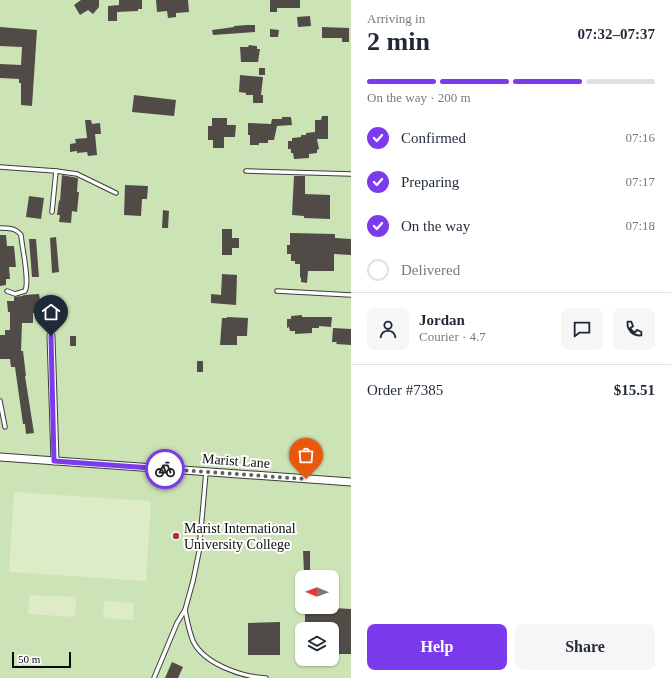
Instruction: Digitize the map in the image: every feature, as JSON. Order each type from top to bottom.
[{"type":"street","points":[[51,336],[54,461]]},
{"type":"street","name":"Marist Lane","points":[[0,457],[351,482]]},
{"type":"lane","points":[[0,167],[77,174],[116,193]]},
{"type":"lane","points":[[52,212],[56,171]]},
{"type":"lane","points":[[246,171],[351,174]]},
{"type":"lane","points":[[0,228],[9,228],[18,231],[21,235],[27,287],[25,291],[15,294],[6,291]]},
{"type":"lane","points":[[276,291],[351,296]]},
{"type":"lane","points":[[0,401],[4,427]]},
{"type":"lane","points":[[154,678],[177,623],[185,610],[199,552],[206,472]]},
{"type":"lane","points":[[185,610],[193,641],[204,655],[222,667],[241,674],[266,678]]},
{"type":"green space","points":[[0,0],[351,0],[351,678],[0,678]]},
{"type":"green space","points":[[14,492],[151,501],[146,581],[9,572]]},
{"type":"green space","points":[[30,595],[76,597],[75,617],[28,614]]},
{"type":"green space","points":[[104,601],[134,603],[133,620],[103,618]]},
{"type":"building","points":[[81,0],[99,0],[99,7],[93,14],[88,10],[80,15],[74,5]]},
{"type":"building","points":[[119,0],[142,0],[142,9],[138,9],[138,11],[117,12],[117,21],[108,21],[108,6],[119,5]]},
{"type":"building","points":[[156,0],[188,0],[189,12],[176,13],[176,17],[168,18],[167,11],[157,12]]},
{"type":"building","points":[[270,0],[300,0],[300,8],[277,8],[277,12],[270,12]]},
{"type":"building","points":[[310,16],[311,26],[298,27],[297,17]]},
{"type":"building","points":[[255,25],[255,32],[213,35],[212,30]]},
{"type":"building","points":[[0,27],[37,30],[32,106],[21,105],[21,83],[19,83],[19,79],[0,78],[0,64],[21,65],[22,47],[0,46]]},
{"type":"building","points":[[322,27],[349,28],[349,42],[342,42],[342,38],[322,38]]},
{"type":"building","points":[[270,29],[279,30],[278,37],[270,37]]},
{"type":"building","points":[[249,45],[257,46],[257,49],[260,49],[258,62],[241,62],[240,47],[248,47]]},
{"type":"building","points":[[259,68],[265,68],[265,75],[259,75]]},
{"type":"building","points":[[240,75],[263,77],[261,95],[263,95],[263,103],[253,103],[253,95],[246,95],[246,93],[239,92]]},
{"type":"building","points":[[134,95],[176,100],[174,116],[132,112]]},
{"type":"building","points":[[322,116],[328,116],[328,139],[317,139],[319,149],[317,150],[317,153],[309,154],[309,158],[294,159],[291,149],[288,149],[288,141],[292,141],[292,138],[301,137],[301,135],[306,135],[306,133],[315,132],[315,120],[321,120]]},
{"type":"building","points":[[282,117],[291,117],[292,125],[277,126],[274,140],[268,140],[268,143],[250,145],[248,123],[271,124],[272,119],[282,119]]},
{"type":"building","points":[[212,118],[227,118],[227,125],[236,125],[235,137],[224,137],[224,148],[213,148],[213,140],[208,140],[208,126],[212,126]]},
{"type":"building","points":[[85,120],[91,120],[92,124],[100,123],[101,134],[95,134],[97,155],[88,156],[87,152],[70,152],[70,144],[76,143],[75,139],[87,138]]},
{"type":"building","points":[[62,175],[78,178],[77,192],[79,192],[77,212],[72,211],[71,223],[59,222],[60,215],[57,215],[59,200],[60,201]]},
{"type":"building","points":[[294,176],[305,176],[305,194],[330,195],[330,219],[304,218],[304,216],[292,215]]},
{"type":"building","points":[[125,185],[148,186],[147,199],[142,199],[141,216],[124,215]]},
{"type":"building","points":[[29,196],[44,198],[41,219],[26,217]]},
{"type":"building","points":[[163,210],[169,211],[168,228],[162,228]]},
{"type":"building","points":[[222,229],[232,229],[232,238],[239,238],[239,248],[232,248],[232,255],[222,255]]},
{"type":"building","points":[[290,233],[335,234],[335,238],[351,239],[351,255],[334,254],[334,271],[308,271],[307,283],[301,282],[300,264],[295,264],[295,261],[291,261],[291,254],[287,254],[287,245],[290,245]]},
{"type":"building","points":[[0,235],[6,235],[7,246],[14,246],[16,267],[9,267],[10,279],[6,279],[6,285],[0,286]]},
{"type":"building","points":[[56,237],[59,272],[52,273],[50,238]]},
{"type":"building","points":[[29,239],[36,239],[39,277],[32,277]]},
{"type":"building","points":[[222,274],[237,275],[236,305],[211,303],[211,294],[221,295]]},
{"type":"building","points":[[39,294],[40,300],[42,300],[40,313],[33,313],[33,323],[22,323],[21,351],[23,351],[25,376],[34,433],[26,434],[25,424],[23,424],[15,367],[11,367],[10,359],[0,359],[0,335],[5,335],[5,330],[10,330],[10,312],[8,312],[7,301],[14,301],[14,297]]},
{"type":"building","points":[[302,315],[302,317],[332,317],[331,327],[319,326],[319,328],[312,328],[312,333],[295,334],[295,331],[290,331],[289,327],[287,328],[287,319],[291,319],[291,316]]},
{"type":"building","points":[[222,318],[248,318],[247,336],[237,336],[237,345],[220,345]]},
{"type":"building","points":[[333,328],[351,329],[351,345],[336,344],[337,342],[332,342]]},
{"type":"building","points":[[70,336],[76,336],[76,346],[70,346]]},
{"type":"building","points":[[197,361],[203,361],[203,372],[197,372]]},
{"type":"building","points":[[303,551],[310,551],[310,570],[304,570]]},
{"type":"building","points":[[339,608],[351,609],[351,654],[339,654],[339,622],[305,622],[305,614],[339,614]]},
{"type":"building","points":[[280,622],[280,655],[248,655],[248,623]]},
{"type":"building","points":[[172,662],[183,667],[178,678],[165,678]]},
{"type":"way so far","points":[[165,469],[306,479]]},
{"type":"place","name":"Marist International University College","points":[[176,536]]},
{"type":"route","points":[[51,336],[54,461],[165,469]]}]
